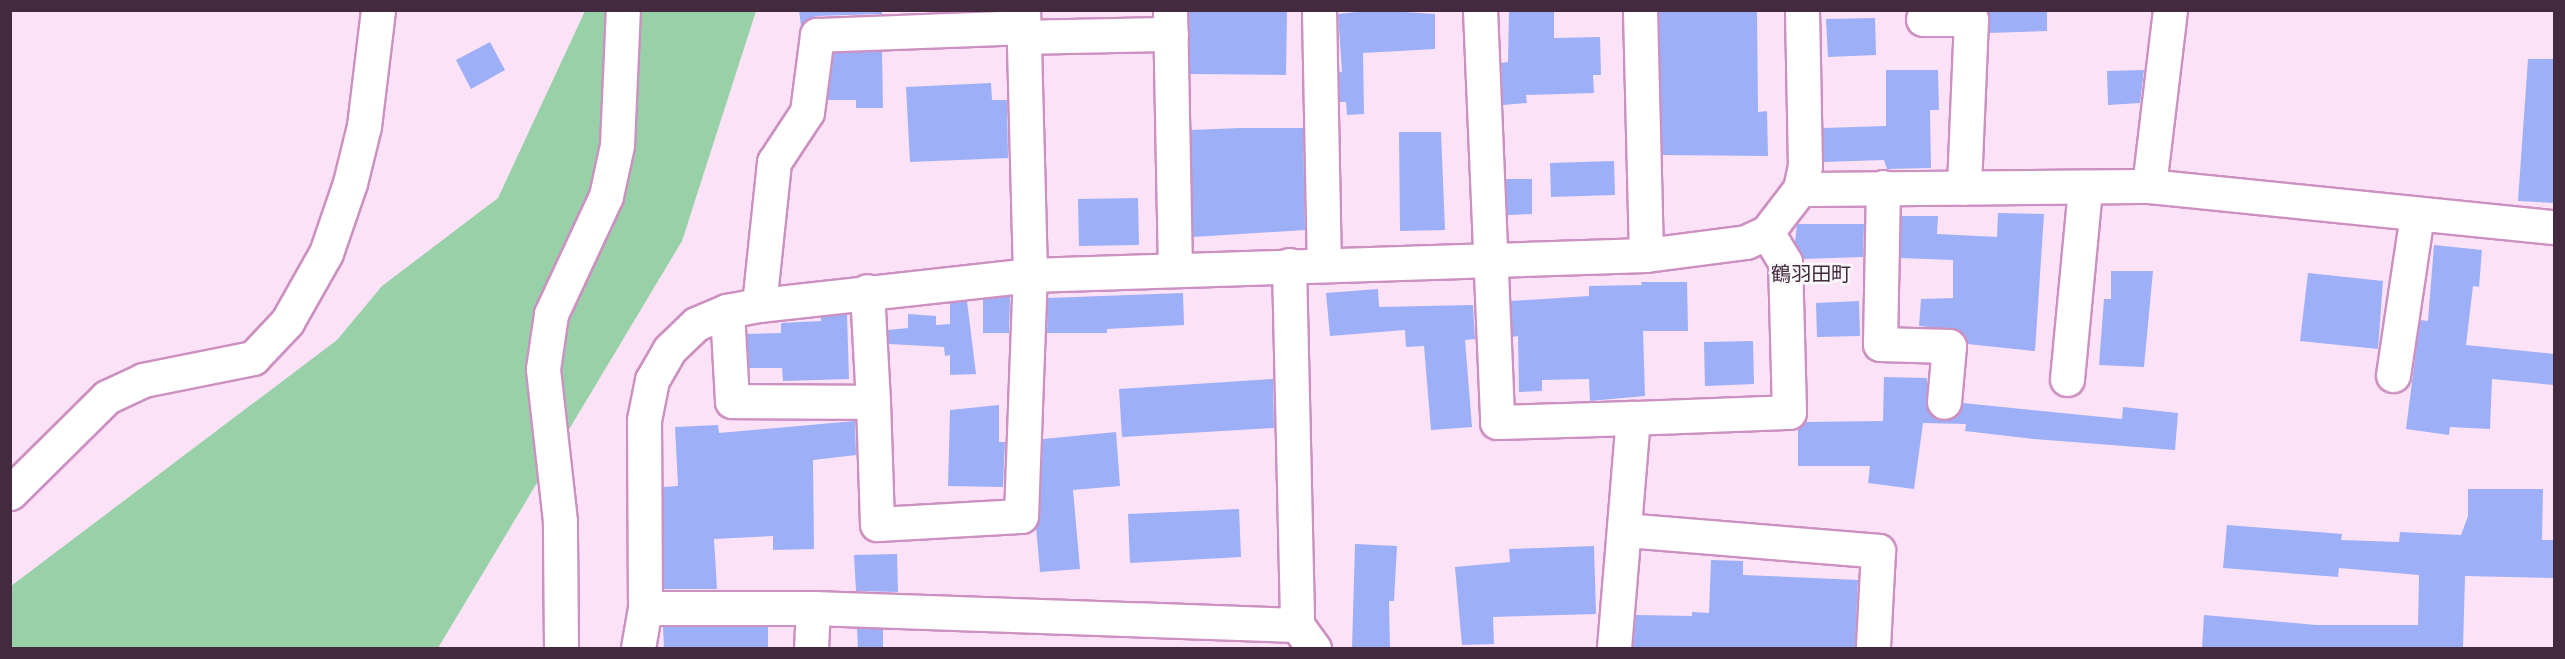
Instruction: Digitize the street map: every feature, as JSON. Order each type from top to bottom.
[{"type":"street","points":[[10,493],[107,397],[143,380],[254,358],[287,322],[326,253],[350,183],[364,126],[378,10]]},
{"type":"street","points":[[561,648],[560,521],[543,369],[551,314],[606,196],[617,145],[623,10]]},
{"type":"street","points":[[1319,10],[1324,264]]},
{"type":"street","points":[[1480,10],[1497,422],[1789,412],[1785,262],[1767,232]]},
{"type":"street","points":[[1640,10],[1646,255]]},
{"type":"street","points":[[638,648],[645,608],[644,420],[652,380],[669,350],[696,324],[727,311],[759,305],[867,291],[1030,275],[1175,268],[1646,255],[1720,249],[1767,232],[1800,189],[1805,166],[1802,10]]},
{"type":"street","points":[[2149,186],[2170,10]]},
{"type":"street","points":[[1923,20],[1971,20],[1964,188]]},
{"type":"street","points":[[759,305],[774,162],[807,112],[817,35],[1023,25],[1170,22],[1175,268]]},
{"type":"street","points":[[867,291],[877,524],[1021,516],[1030,275],[1023,25]]},
{"type":"street","points":[[1800,189],[2149,186],[2417,215],[2554,227]]},
{"type":"street","points":[[1883,187],[1880,344],[1949,346],[1944,402]]},
{"type":"street","points":[[2067,379],[2085,187]]},
{"type":"street","points":[[2392,375],[2417,215]]},
{"type":"street","points":[[645,608],[813,608],[1306,637],[1289,265]]},
{"type":"street","points":[[727,311],[732,401],[873,402]]},
{"type":"street","points":[[1614,648],[1633,418]]},
{"type":"street","points":[[1624,530],[1878,551],[1874,648]]},
{"type":"street","points":[[810,648],[813,608]]},
{"type":"green space","points":[[585,11],[756,11],[682,241],[438,648],[11,648],[11,586],[337,340],[382,286],[498,198]]},
{"type":"building","points":[[799,10],[882,10],[882,14],[816,16],[801,26]]},
{"type":"building","points":[[1189,10],[1287,10],[1286,75],[1190,74]]},
{"type":"building","points":[[1375,10],[1435,14],[1435,49],[1363,53],[1364,114],[1347,115],[1346,102],[1340,102],[1339,72],[1342,72],[1338,14]]},
{"type":"building","points":[[1509,10],[1554,10],[1554,38],[1600,37],[1601,75],[1593,75],[1594,93],[1526,95],[1527,103],[1503,105],[1501,63],[1508,62]]},
{"type":"building","points":[[1659,10],[1757,10],[1758,112],[1767,111],[1768,156],[1662,155]]},
{"type":"building","points":[[1988,10],[2047,10],[2047,31],[1989,33]]},
{"type":"building","points":[[1875,18],[1876,55],[1828,57],[1826,19]]},
{"type":"building","points":[[490,42],[505,70],[471,89],[456,60]]},
{"type":"building","points":[[882,51],[883,108],[856,108],[856,100],[827,100],[834,53]]},
{"type":"building","points":[[2528,59],[2554,59],[2554,203],[2518,201]]},
{"type":"building","points":[[1886,70],[1938,70],[1939,110],[1930,110],[1931,168],[1887,169],[1884,160],[1824,162],[1823,128],[1886,126]]},
{"type":"building","points":[[2144,70],[2140,103],[2108,105],[2107,71]]},
{"type":"building","points":[[991,83],[992,100],[1007,100],[1008,158],[910,162],[906,87]]},
{"type":"building","points":[[1303,128],[1305,230],[1193,237],[1191,130]]},
{"type":"building","points":[[1399,132],[1441,132],[1445,230],[1400,231]]},
{"type":"building","points":[[1614,161],[1615,195],[1551,197],[1550,163]]},
{"type":"building","points":[[1506,179],[1532,179],[1532,214],[1507,215]]},
{"type":"building","points":[[1138,198],[1139,245],[1079,246],[1078,199]]},
{"type":"building","points":[[1998,213],[2044,214],[2035,351],[1967,344],[1959,330],[1919,326],[1921,299],[1953,298],[1953,260],[1900,258],[1901,216],[1938,216],[1937,234],[1997,237]]},
{"type":"building","points":[[1797,224],[1864,224],[1863,257],[1803,259],[1795,242]]},
{"type":"building","points":[[2434,245],[2482,250],[2479,287],[2473,286],[2466,345],[2554,354],[2554,385],[2492,379],[2490,429],[2450,427],[2449,435],[2406,429],[2420,320],[2428,321]]},
{"type":"building","points":[[2111,271],[2153,271],[2144,367],[2099,365],[2104,299],[2111,299]]},
{"type":"building","points":[[2308,273],[2383,281],[2378,349],[2300,341]]},
{"type":"building","points":[[1641,282],[1687,282],[1688,331],[1643,331],[1645,396],[1590,401],[1589,379],[1542,380],[1542,391],[1519,392],[1518,336],[1512,337],[1511,301],[1589,296],[1589,286],[1642,285]]},
{"type":"building","points":[[1378,289],[1379,307],[1473,305],[1475,339],[1465,340],[1472,427],[1431,430],[1424,346],[1406,347],[1405,330],[1330,336],[1326,293]]},
{"type":"building","points":[[1183,293],[1184,325],[1107,329],[1107,333],[1047,333],[1048,298]]},
{"type":"building","points":[[1010,297],[1009,333],[983,333],[983,299]]},
{"type":"building","points":[[967,301],[976,374],[950,375],[950,355],[945,356],[944,347],[889,344],[888,330],[908,328],[908,314],[936,316],[936,325],[950,324],[950,303]]},
{"type":"building","points":[[1859,301],[1860,336],[1817,337],[1816,303]]},
{"type":"building","points":[[847,314],[849,379],[783,381],[782,368],[749,368],[747,334],[781,333],[781,323],[821,321],[821,317]]},
{"type":"building","points":[[1753,341],[1754,384],[1705,386],[1704,342]]},
{"type":"building","points":[[1884,377],[1927,378],[1927,409],[1942,421],[1959,413],[1963,403],[2122,419],[2123,407],[2178,413],[2175,450],[2034,439],[1965,431],[1966,424],[1923,423],[1914,489],[1868,483],[1870,466],[1798,466],[1798,428],[1805,422],[1883,421]]},
{"type":"building","points":[[1273,379],[1274,428],[1122,437],[1119,389]]},
{"type":"building","points":[[999,405],[999,442],[1005,442],[1003,487],[948,486],[950,410]]},
{"type":"building","points":[[855,421],[856,455],[813,460],[814,549],[773,550],[773,536],[714,539],[717,589],[664,589],[663,487],[678,486],[675,427],[718,425],[719,433]]},
{"type":"building","points":[[1116,432],[1120,486],[1073,490],[1080,569],[1040,572],[1036,527],[1040,517],[1043,439]]},
{"type":"building","points":[[2468,489],[2543,489],[2542,540],[2554,540],[2554,578],[2465,576],[2463,648],[2202,648],[2204,615],[2316,625],[2418,625],[2419,575],[2339,568],[2338,577],[2223,568],[2227,525],[2342,534],[2341,540],[2399,542],[2400,532],[2461,535],[2468,516]]},
{"type":"building","points":[[1239,509],[1241,557],[1130,563],[1128,514]]},
{"type":"building","points":[[1355,544],[1397,546],[1394,601],[1389,601],[1390,648],[1352,648]]},
{"type":"building","points":[[1594,546],[1596,614],[1493,617],[1494,644],[1462,645],[1455,567],[1510,562],[1509,549]]},
{"type":"building","points":[[897,554],[898,592],[856,591],[854,555]]},
{"type":"building","points":[[1711,560],[1743,561],[1743,575],[1858,580],[1855,648],[1633,648],[1636,615],[1692,616],[1692,612],[1709,613]]},
{"type":"building","points":[[663,627],[768,627],[768,648],[664,648]]},
{"type":"building","points":[[857,628],[883,629],[883,648],[858,648]]},
{"type":"district","name":"鶴羽田町","points":[[1811,274]]}]
